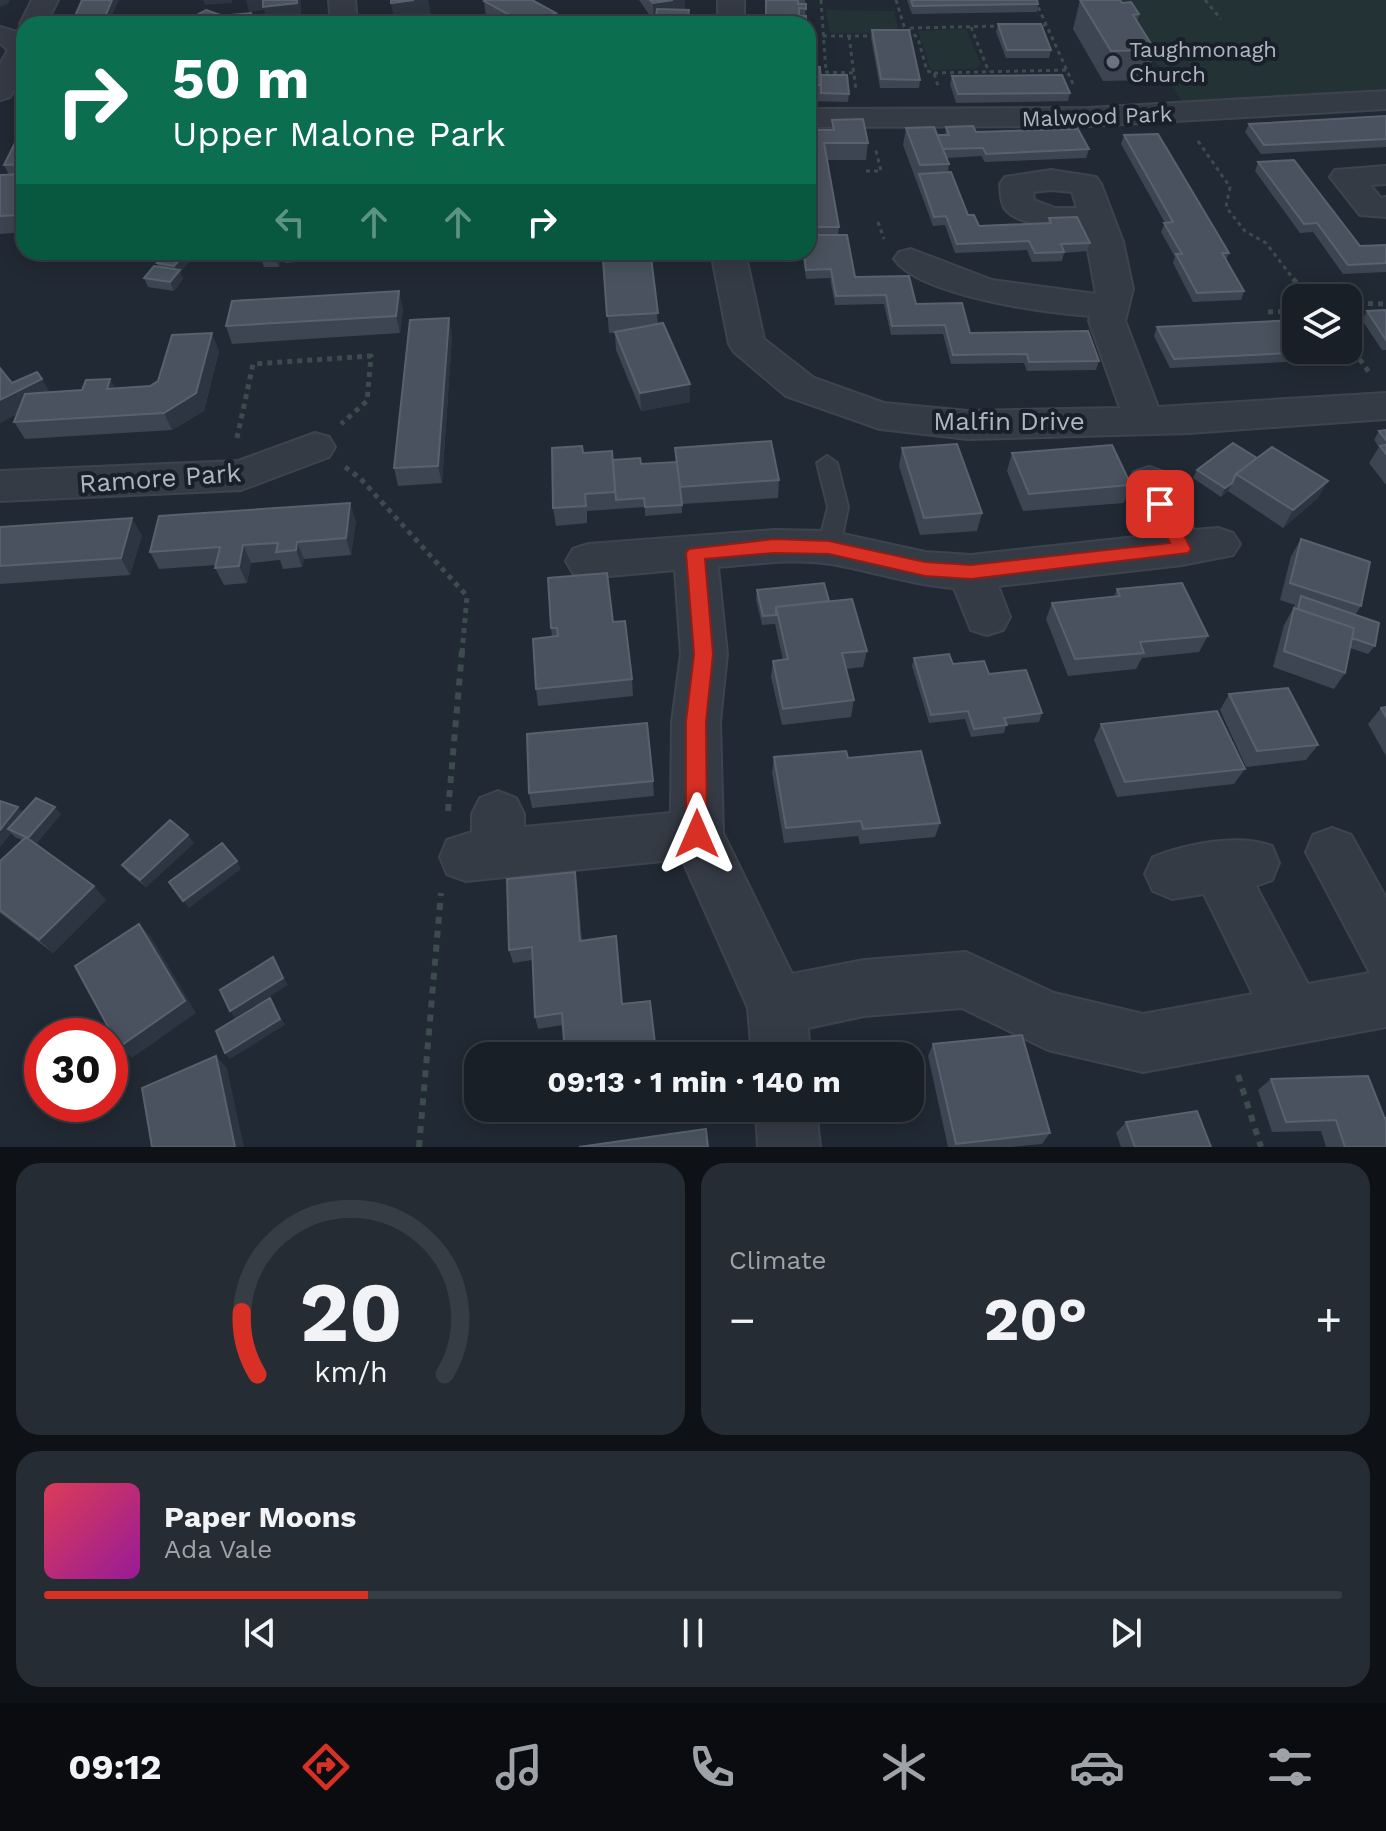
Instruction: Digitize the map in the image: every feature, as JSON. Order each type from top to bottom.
[{"type":"street","points":[[31,16],[45,0]]},
{"type":"street","points":[[0,91],[16,60]]},
{"type":"street","name":"Malwood Park","points":[[816,118],[1088,117],[1386,100]]},
{"type":"street","points":[[1386,175],[1346,177],[1372,208],[1386,207]]},
{"type":"street","points":[[1097,218],[1115,289],[1107,321],[1144,421]]},
{"type":"street","points":[[911,259],[946,279],[1007,296],[1111,306]]},
{"type":"street","name":"Malfin Drive","points":[[730,260],[747,344],[800,387],[880,416],[968,425],[1144,421],[1382,395]]},
{"type":"street","name":"Ramore Park","points":[[0,486],[241,475],[315,447]]},
{"type":"street","points":[[588,561],[774,546],[829,547],[925,569],[971,572],[1200,546],[1149,482]]},
{"type":"street","points":[[695,553],[704,654],[696,722],[697,834],[779,1031],[864,988],[966,980],[1048,1021],[1143,1043],[1386,999]]},
{"type":"street","points":[[971,572],[987,617]]},
{"type":"street","points":[[487,841],[697,834]]},
{"type":"street","points":[[1332,852],[1386,953]]},
{"type":"street","points":[[1214,868],[1293,1015]]},
{"type":"street","points":[[787,1122],[789,1147]]},
{"type":"lane","points":[[827,463],[838,507],[829,547]]},
{"type":"path","points":[[821,0],[826,72]]},
{"type":"path","points":[[896,0],[904,26],[910,28],[1001,26]]},
{"type":"path","points":[[1035,0],[1088,117]]},
{"type":"path","points":[[1205,0],[1221,19]]},
{"type":"path","points":[[1031,26],[1046,25]]},
{"type":"path","points":[[971,27],[989,72]]},
{"type":"path","points":[[910,28],[912,36]]},
{"type":"path","points":[[823,36],[881,36]]},
{"type":"path","points":[[849,36],[860,118]]},
{"type":"path","points":[[896,36],[918,38],[927,71],[934,73],[1067,70]]},
{"type":"path","points":[[817,72],[853,73]]},
{"type":"path","points":[[934,73],[949,119]]},
{"type":"path","points":[[1177,113],[1230,187],[1226,207],[1245,231],[1266,243],[1298,284]]},
{"type":"path","points":[[1362,303],[1386,304]]},
{"type":"path","points":[[1268,312],[1282,312]]},
{"type":"path","points":[[241,475],[234,452],[253,364],[371,356],[367,401],[315,447],[360,478],[467,596]]},
{"type":"path","points":[[1362,364],[1382,395]]},
{"type":"path","points":[[1224,1028],[1261,1147]]},
{"type":"shaded area","points":[[1115,0],[1386,0],[1386,89],[1183,103]]},
{"type":"shaded area","points":[[826,10],[894,11],[899,33],[829,33]]},
{"type":"shaded area","points":[[966,29],[981,64],[975,69],[931,70],[918,31]]},
{"type":"building","points":[[82,0],[112,0],[105,16],[75,16]]},
{"type":"building","points":[[263,0],[297,0],[297,3],[263,7]]},
{"type":"building","points":[[532,0],[556,13],[548,16],[511,16],[484,1]]},
{"type":"building","points":[[766,0],[798,0],[798,4],[806,4],[806,9],[799,8],[799,16],[766,16]]},
{"type":"building","points":[[911,0],[1037,0],[1038,4],[913,6]]},
{"type":"building","points":[[1080,0],[1131,2],[1139,14],[1133,15],[1155,50],[1111,51]]},
{"type":"building","points":[[657,9],[689,10],[688,16],[656,16]]},
{"type":"building","points":[[206,10],[223,16],[195,16]]},
{"type":"building","points":[[251,13],[251,16],[231,15]]},
{"type":"building","points":[[998,24],[1041,24],[1051,50],[1007,50]]},
{"type":"building","points":[[872,30],[909,30],[920,80],[881,79]]},
{"type":"building","points":[[816,67],[820,67],[821,85],[816,85]]},
{"type":"building","points":[[821,75],[847,75],[849,94],[821,93]]},
{"type":"building","points":[[1062,75],[1070,93],[958,94],[952,76]]},
{"type":"building","points":[[1386,116],[1386,139],[1264,145],[1249,124]]},
{"type":"building","points":[[863,119],[868,143],[824,143],[839,227],[816,227],[816,130],[834,130],[832,120]]},
{"type":"building","points":[[973,126],[976,132],[1078,129],[1089,149],[986,154],[983,148],[943,149],[937,135],[949,135],[946,127]]},
{"type":"building","points":[[934,127],[949,164],[920,165],[906,128]]},
{"type":"building","points":[[1158,134],[1229,253],[1222,253],[1244,291],[1197,293],[1176,254],[1182,254],[1164,223],[1173,222],[1124,135]]},
{"type":"building","points":[[16,141],[16,164],[4,165]]},
{"type":"building","points":[[1294,160],[1360,246],[1386,245],[1386,263],[1348,265],[1317,223],[1304,224],[1258,162]]},
{"type":"building","points":[[951,172],[968,215],[974,215],[979,226],[1051,223],[1049,218],[1077,217],[1090,243],[1061,244],[1064,252],[1035,253],[1029,241],[957,244],[946,216],[934,217],[919,174]]},
{"type":"building","points":[[16,174],[16,215],[0,216],[0,175]]},
{"type":"building","points":[[816,235],[847,235],[855,277],[909,276],[916,304],[962,303],[970,333],[1088,331],[1099,361],[1029,362],[1027,354],[953,355],[945,325],[892,326],[886,295],[836,296],[831,269],[806,270],[805,260],[816,260]]},
{"type":"building","points":[[160,260],[180,260],[174,266],[157,263]]},
{"type":"building","points":[[603,260],[651,260],[658,313],[607,316]]},
{"type":"building","points":[[154,266],[180,270],[170,282],[144,278]]},
{"type":"building","points":[[399,291],[396,316],[226,326],[232,301]]},
{"type":"building","points":[[1386,310],[1386,340],[1367,311]]},
{"type":"building","points":[[449,318],[438,466],[394,468],[410,320]]},
{"type":"building","points":[[1282,321],[1282,353],[1174,359],[1157,327]]},
{"type":"building","points":[[663,323],[690,384],[640,393],[615,332]]},
{"type":"building","points":[[212,333],[196,393],[164,413],[14,422],[25,394],[82,390],[86,380],[110,379],[107,389],[150,386],[158,381],[172,335]]},
{"type":"building","points":[[0,368],[12,383],[37,372],[42,379],[0,400]]},
{"type":"building","points":[[771,441],[779,480],[680,487],[675,448]]},
{"type":"building","points":[[1233,443],[1257,458],[1236,474],[1232,483],[1225,488],[1197,470]]},
{"type":"building","points":[[957,444],[982,513],[924,518],[902,448]]},
{"type":"building","points":[[1112,445],[1131,485],[1029,494],[1012,453]]},
{"type":"building","points":[[582,446],[583,453],[612,451],[615,492],[585,494],[586,506],[553,508],[552,448]]},
{"type":"building","points":[[1272,447],[1328,481],[1293,510],[1236,474]]},
{"type":"building","points":[[640,458],[641,464],[677,462],[682,505],[645,507],[644,498],[616,500],[613,460]]},
{"type":"building","points":[[350,503],[346,538],[297,542],[296,550],[276,552],[278,543],[243,545],[239,566],[215,568],[220,547],[150,552],[159,516]]},
{"type":"building","points":[[132,518],[121,558],[0,566],[0,527]]},
{"type":"building","points":[[1301,539],[1370,562],[1361,606],[1290,583]]},
{"type":"building","points":[[607,573],[613,622],[625,621],[632,679],[536,689],[533,639],[558,636],[557,628],[551,628],[548,578]]},
{"type":"building","points":[[824,583],[829,601],[776,607],[776,615],[763,616],[757,590]]},
{"type":"building","points":[[1182,583],[1208,636],[1140,642],[1144,653],[1075,659],[1052,603],[1120,596],[1117,589]]},
{"type":"building","points":[[1301,596],[1379,623],[1375,646],[1352,638],[1354,628],[1298,609]]},
{"type":"building","points":[[852,599],[867,651],[842,653],[854,700],[783,709],[773,661],[788,659],[776,607]]},
{"type":"building","points":[[1294,608],[1354,628],[1345,673],[1284,651]]},
{"type":"building","points":[[949,654],[953,664],[984,661],[989,674],[1026,670],[1042,713],[1004,718],[1007,725],[974,729],[968,711],[931,715],[914,658]]},
{"type":"building","points":[[1288,688],[1318,745],[1257,751],[1229,694]]},
{"type":"building","points":[[1217,711],[1245,769],[1125,782],[1101,724]]},
{"type":"building","points":[[647,723],[653,781],[529,793],[527,734]]},
{"type":"building","points":[[846,751],[848,758],[921,751],[940,823],[863,829],[861,821],[786,828],[774,757]]},
{"type":"building","points":[[36,798],[55,807],[28,838],[8,829]]},
{"type":"building","points":[[0,801],[18,807],[0,830]]},
{"type":"building","points":[[170,820],[188,835],[140,880],[122,865]]},
{"type":"building","points":[[26,837],[94,886],[39,940],[0,910],[0,861]]},
{"type":"building","points":[[222,843],[237,861],[183,901],[169,882]]},
{"type":"building","points":[[575,872],[580,941],[616,936],[622,1004],[650,1001],[655,1042],[564,1042],[562,1013],[535,1017],[532,947],[509,950],[507,879]]},
{"type":"building","points":[[139,924],[185,1001],[128,1041],[128,1018],[103,1018],[75,966]]},
{"type":"building","points":[[273,957],[283,978],[230,1011],[220,990]]},
{"type":"building","points":[[270,998],[280,1019],[225,1053],[216,1031]]},
{"type":"building","points":[[1022,1035],[1050,1133],[956,1144],[933,1044]]},
{"type":"building","points":[[216,1056],[235,1147],[152,1147],[142,1088]]},
{"type":"building","points":[[1368,1076],[1386,1118],[1386,1147],[1345,1147],[1336,1120],[1286,1122],[1271,1079]]},
{"type":"building","points":[[1197,1111],[1211,1147],[1135,1147],[1126,1122]]},
{"type":"building","points":[[706,1129],[708,1147],[579,1147]]},
{"type":"place","name":"Taughmonagh Church","points":[[1113,62]]},
{"type":"route","points":[[697,834],[696,722],[704,654],[695,553],[774,546],[829,547],[925,569],[971,572],[1182,549],[1160,504]]}]
